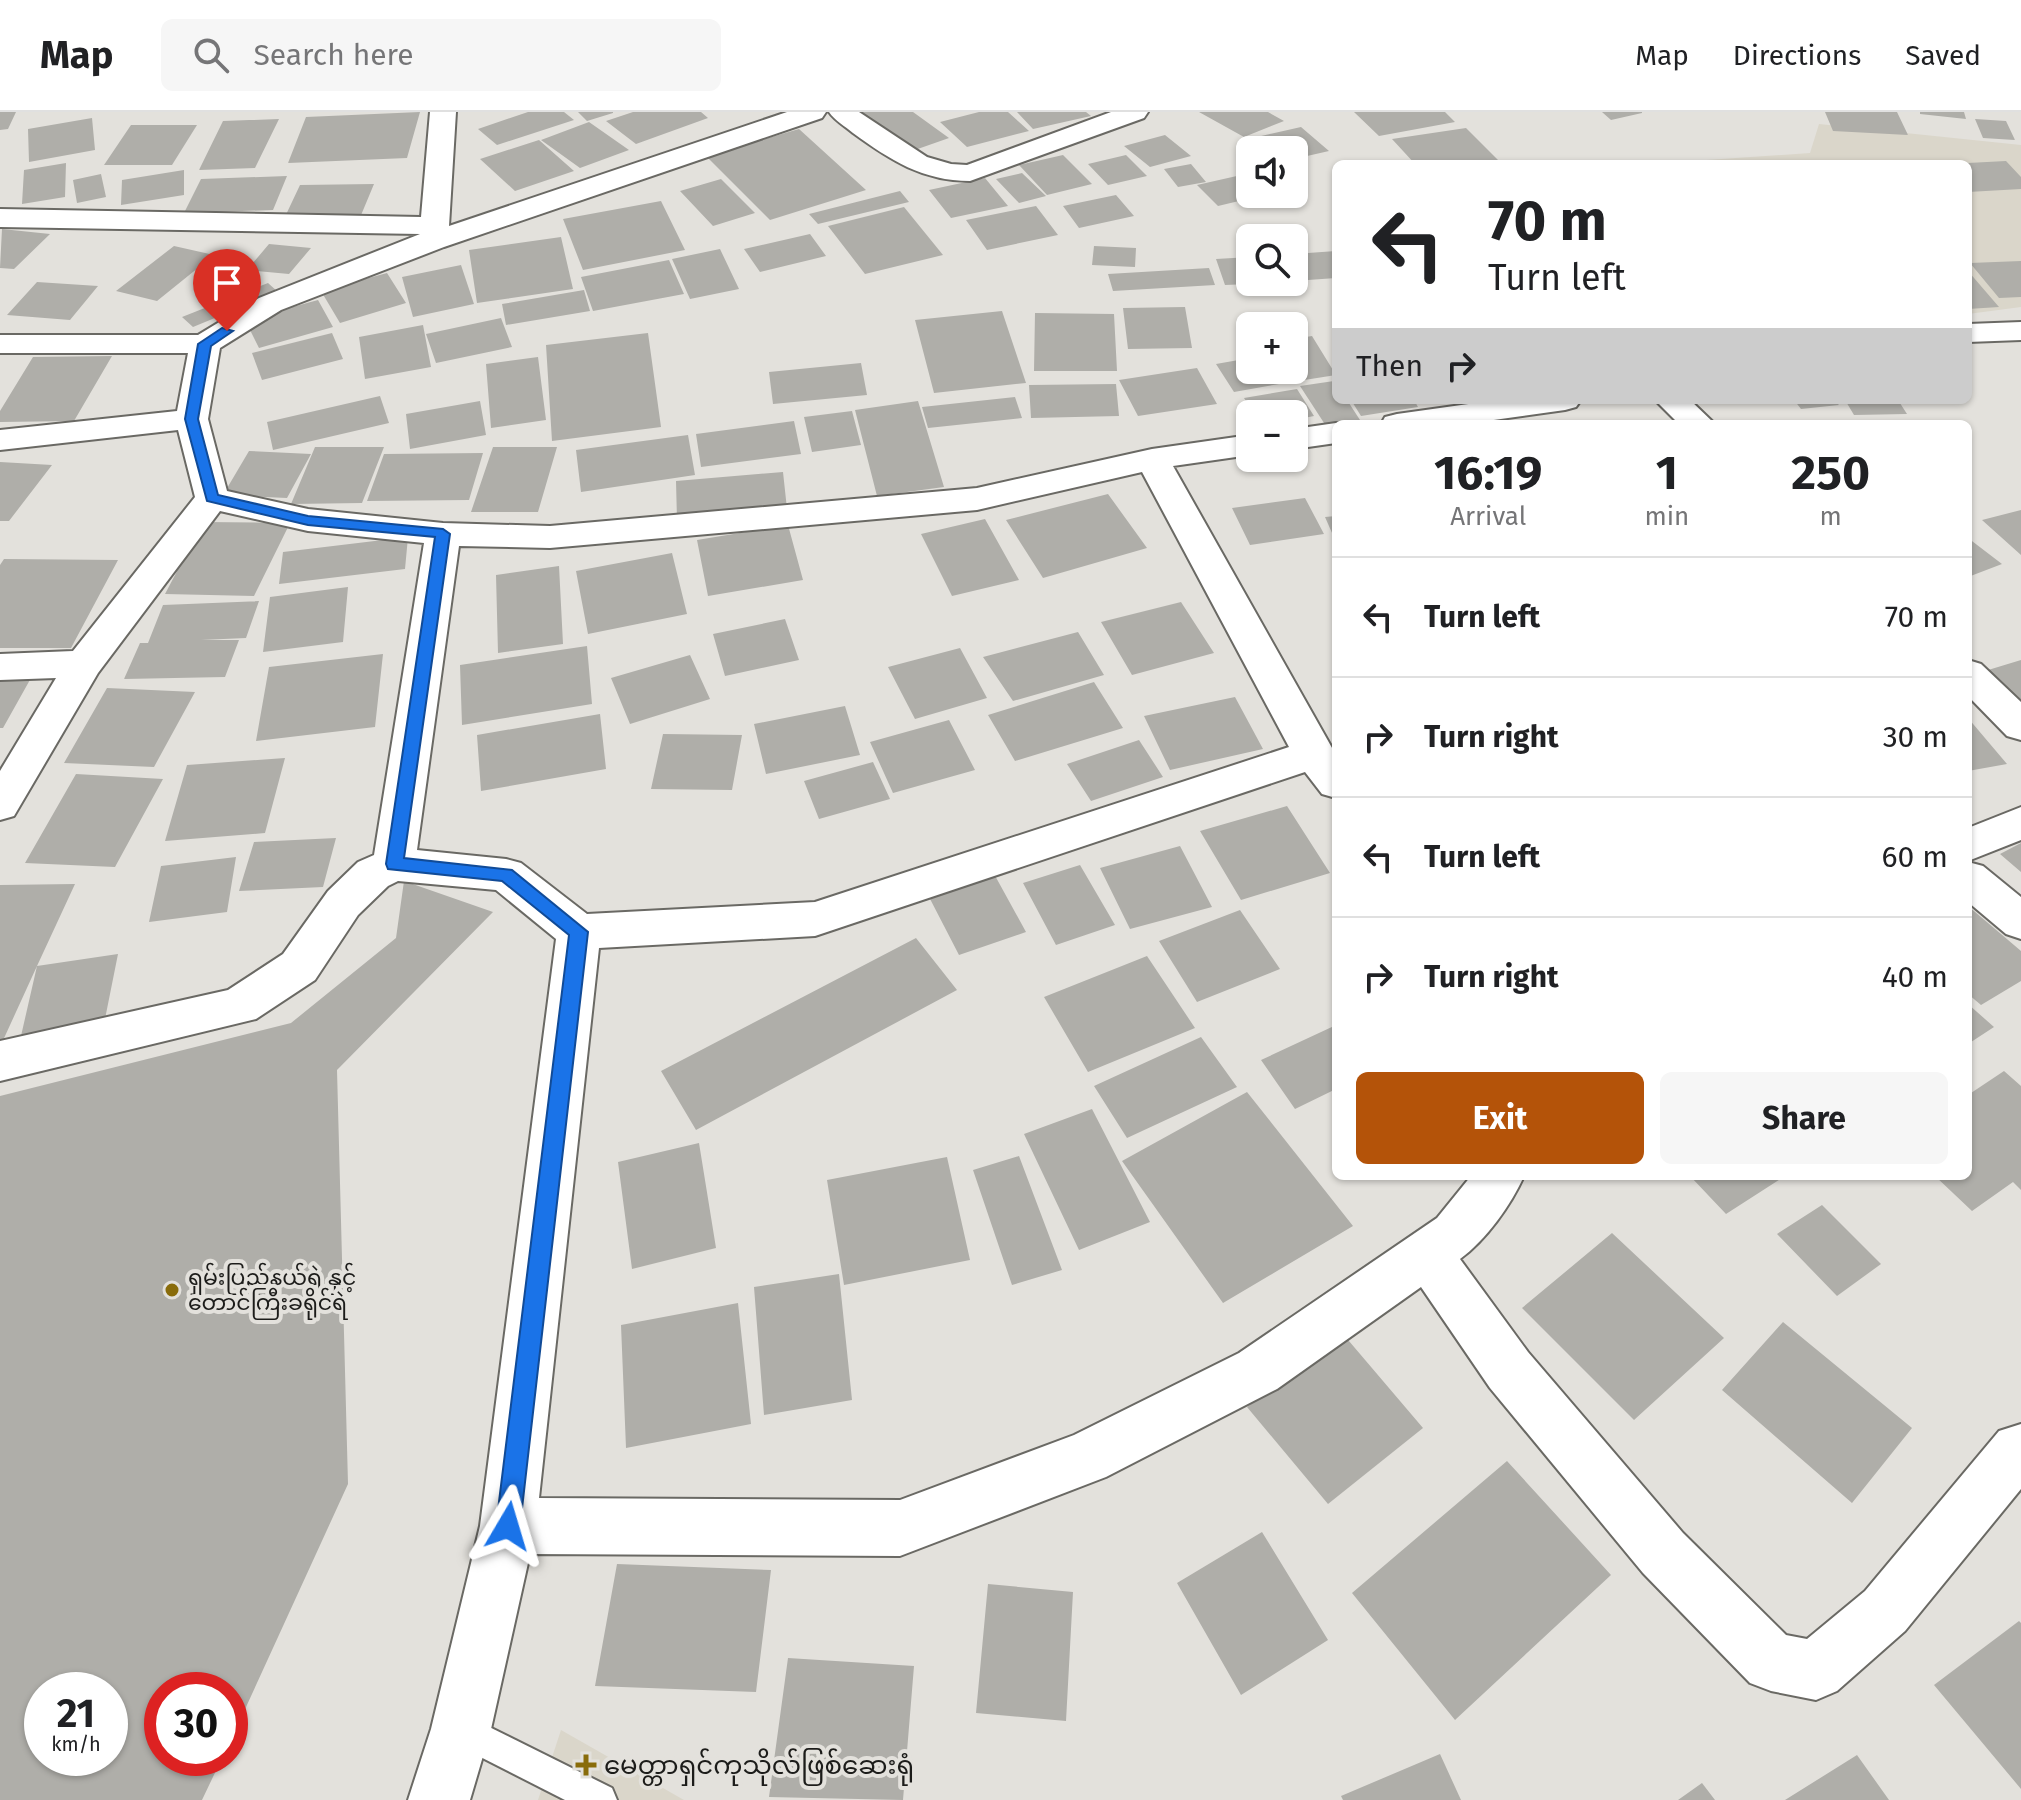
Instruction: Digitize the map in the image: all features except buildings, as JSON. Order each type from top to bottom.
[{"type":"street","points":[[435,233],[443,112]]},
{"type":"street","points":[[0,344],[205,344],[270,304],[435,233],[813,112]]},
{"type":"street","points":[[842,112],[921,168],[949,175],[970,173],[1135,112]]},
{"type":"street","points":[[0,218],[435,233]]},
{"type":"street","points":[[1972,333],[2021,331]]},
{"type":"street","points":[[205,344],[192,419],[212,498]]},
{"type":"street","points":[[1425,420],[1537,404]]},
{"type":"street","points":[[1676,404],[1694,420]]},
{"type":"street","points":[[0,440],[192,419]]},
{"type":"street","points":[[1308,437],[1332,434]]},
{"type":"street","points":[[212,498],[308,520],[443,534],[550,537],[977,499],[1152,459],[1236,447]]},
{"type":"street","points":[[0,1061],[240,1006],[299,967],[343,903],[373,874],[394,864],[506,875],[579,932],[815,919],[1324,769],[1152,459]]},
{"type":"street","points":[[0,805],[84,664],[212,498]]},
{"type":"street","points":[[394,864],[443,534]]},
{"type":"street","points":[[0,667],[84,664]]},
{"type":"street","points":[[1972,677],[2021,726]]},
{"type":"street","points":[[1972,843],[2021,823]]},
{"type":"street","points":[[1972,881],[2021,922]]},
{"type":"street","points":[[439,1800],[461,1729],[508,1526],[579,932]]},
{"type":"street","points":[[508,1526],[900,1528],[1087,1458],[1258,1371],[1455,1234],[1497,1180]]},
{"type":"street","points":[[1427,1254],[1509,1370],[1663,1553],[1771,1662],[1816,1670],[1828,1661],[1885,1611],[2018,1450]]},
{"type":"lane","points":[[461,1729],[600,1800]]},
{"type":"shaded area","points":[[1819,124],[2021,145],[2021,307],[1972,313],[1972,160],[1707,160],[1810,153]]},
{"type":"shaded area","name":"မေတ္တာရှင်ကုသိုလ်ဖြစ်ဆေးရုံ","points":[[561,1730],[684,1800],[538,1800]]},
{"type":"place","name":"ရှမ်းပြည်နယ်ရဲ နှင့် တောင်ကြီးခရိုင်ရဲ","points":[[172,1290]]},
{"type":"place","name":"မေတ္တာရှင်ကုသိုလ်ဖြစ်ဆေးရုံ","points":[[586,1765]]},
{"type":"route","points":[[227,331],[205,344],[192,419],[212,498],[308,520],[443,534],[394,864],[506,875],[579,932],[508,1526]]}]
